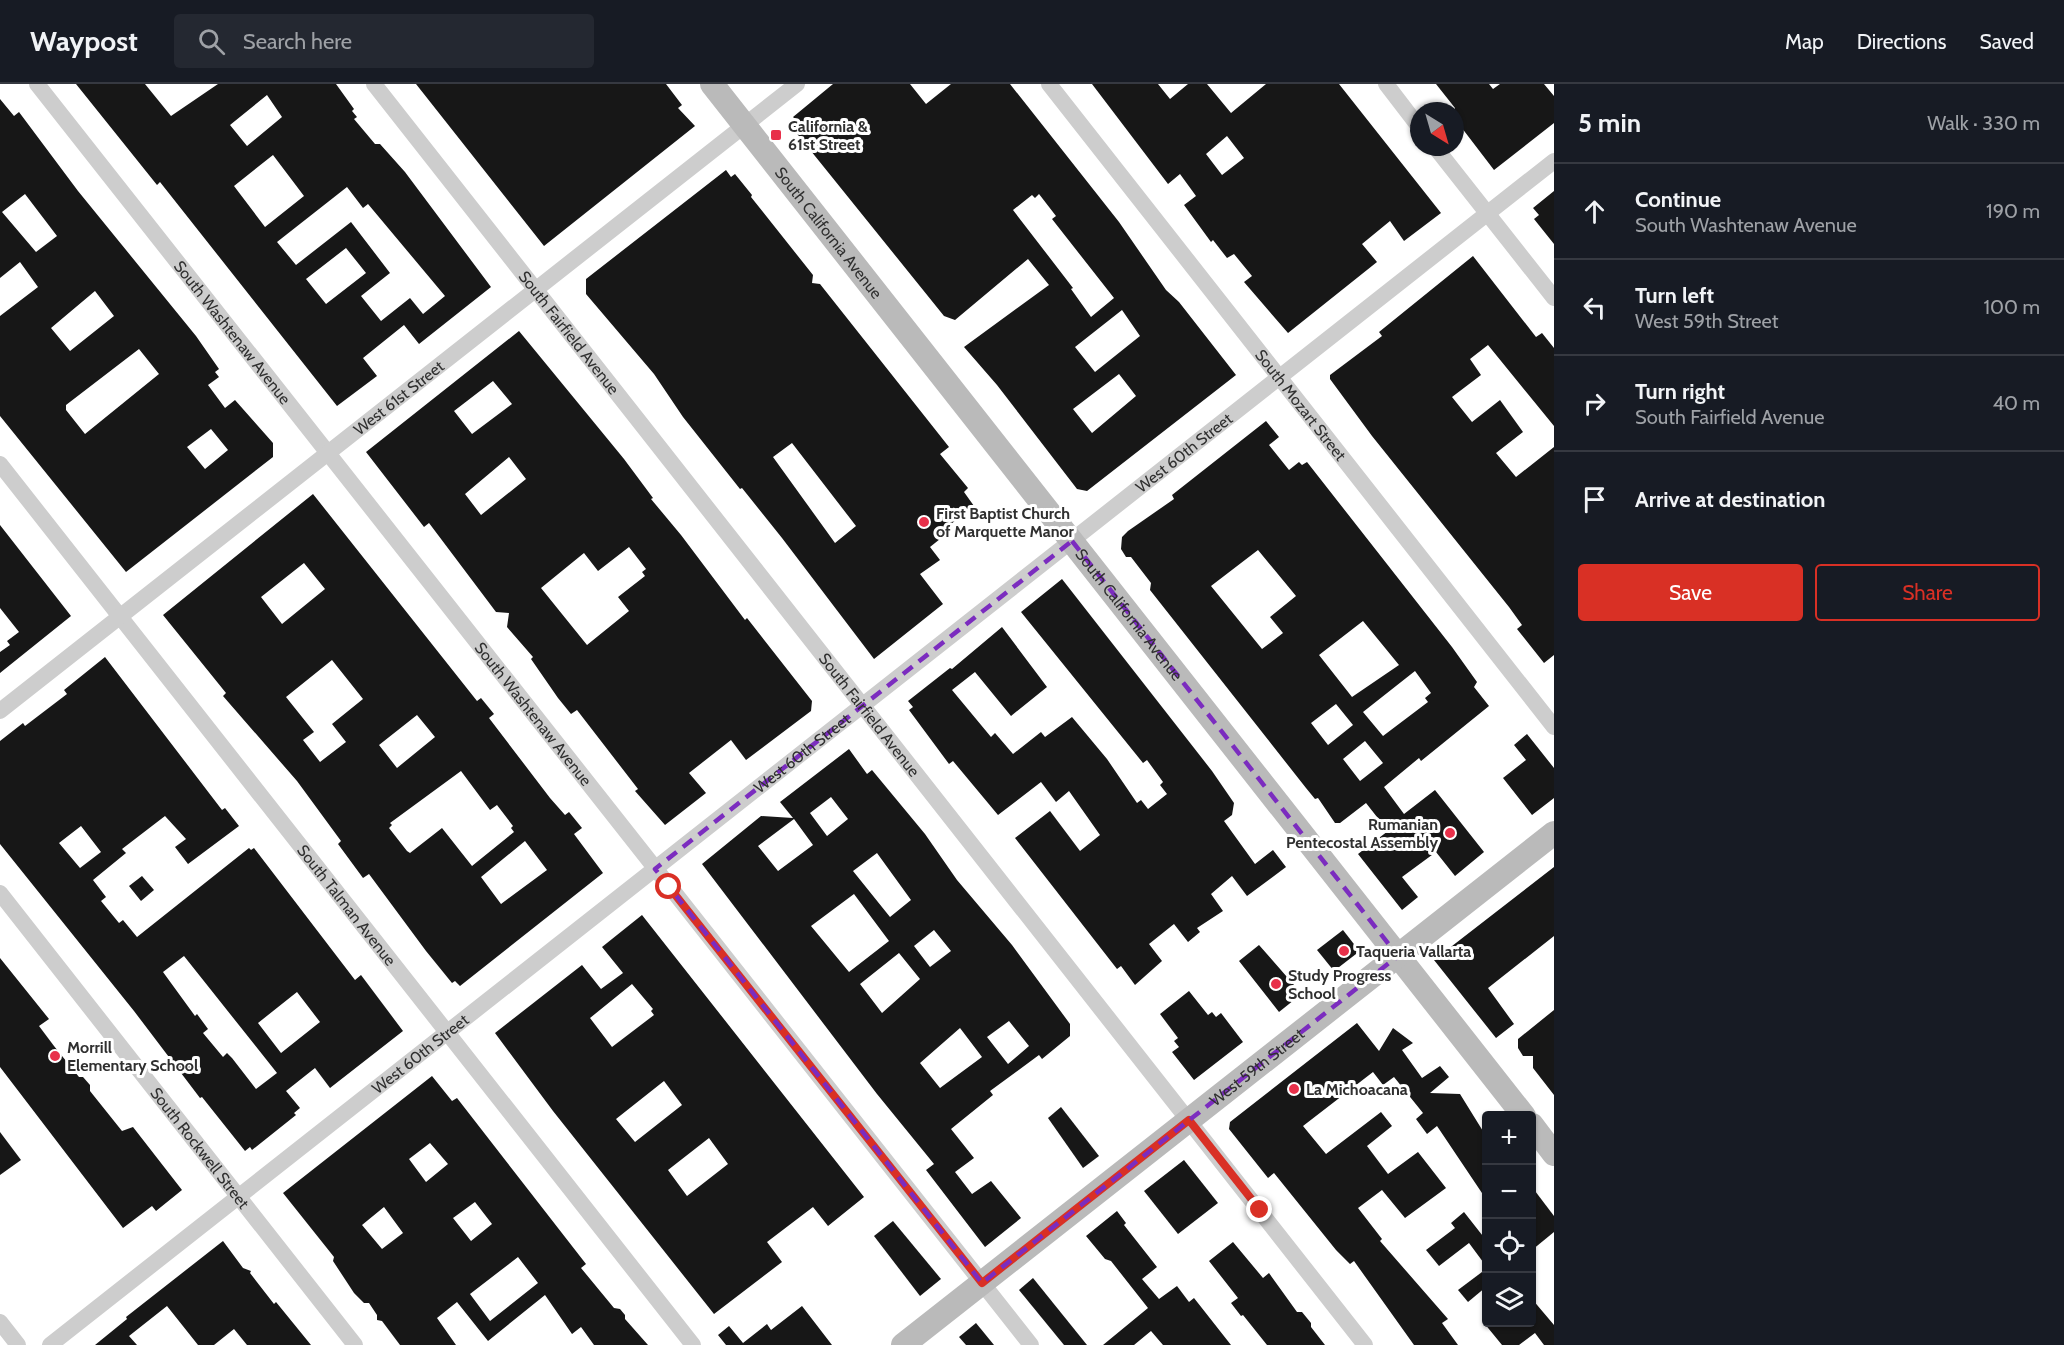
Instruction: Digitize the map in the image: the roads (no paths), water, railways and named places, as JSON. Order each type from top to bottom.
[{"type":"street","name":"South Washtenaw Avenue","points":[[38,84],[1031,1345]]},
{"type":"street","name":"South Fairfield Avenue","points":[[374,84],[1365,1345]]},
{"type":"street","name":"South California Avenue","points":[[712,84],[1520,1111]]},
{"type":"street","name":"West 61st Street","points":[[0,711],[796,84]]},
{"type":"street","name":"South Mozart Street","points":[[1049,84],[1554,727]]},
{"type":"street","points":[[1386,84],[1410,115]]},
{"type":"street","points":[[1442,156],[1554,298]]},
{"type":"street","name":"West 60th Street","points":[[50,1345],[1554,161]]},
{"type":"street","name":"South Talman Avenue","points":[[0,464],[693,1345]]},
{"type":"street","name":"West 59th Street","points":[[903,1345],[1554,833]]},
{"type":"street","name":"South Rockwell Street","points":[[0,893],[355,1345]]},
{"type":"street","points":[[1536,1130],[1554,1154]]},
{"type":"street","points":[[0,1322],[18,1345]]},
{"type":"place","name":"California & 61st Street","points":[[776,135]]},
{"type":"place","name":"First Baptist Church of Marquette Manor","points":[[924,522]]},
{"type":"place","name":"Rumanian Pentecostal Assembly","points":[[1450,833]]},
{"type":"place","name":"Taqueria Vallarta","points":[[1344,951]]},
{"type":"place","name":"Study Progress School","points":[[1276,984]]},
{"type":"place","name":"Morrill Elementary School","points":[[55,1056]]},
{"type":"place","name":"La Michoacana","points":[[1294,1089]]}]
